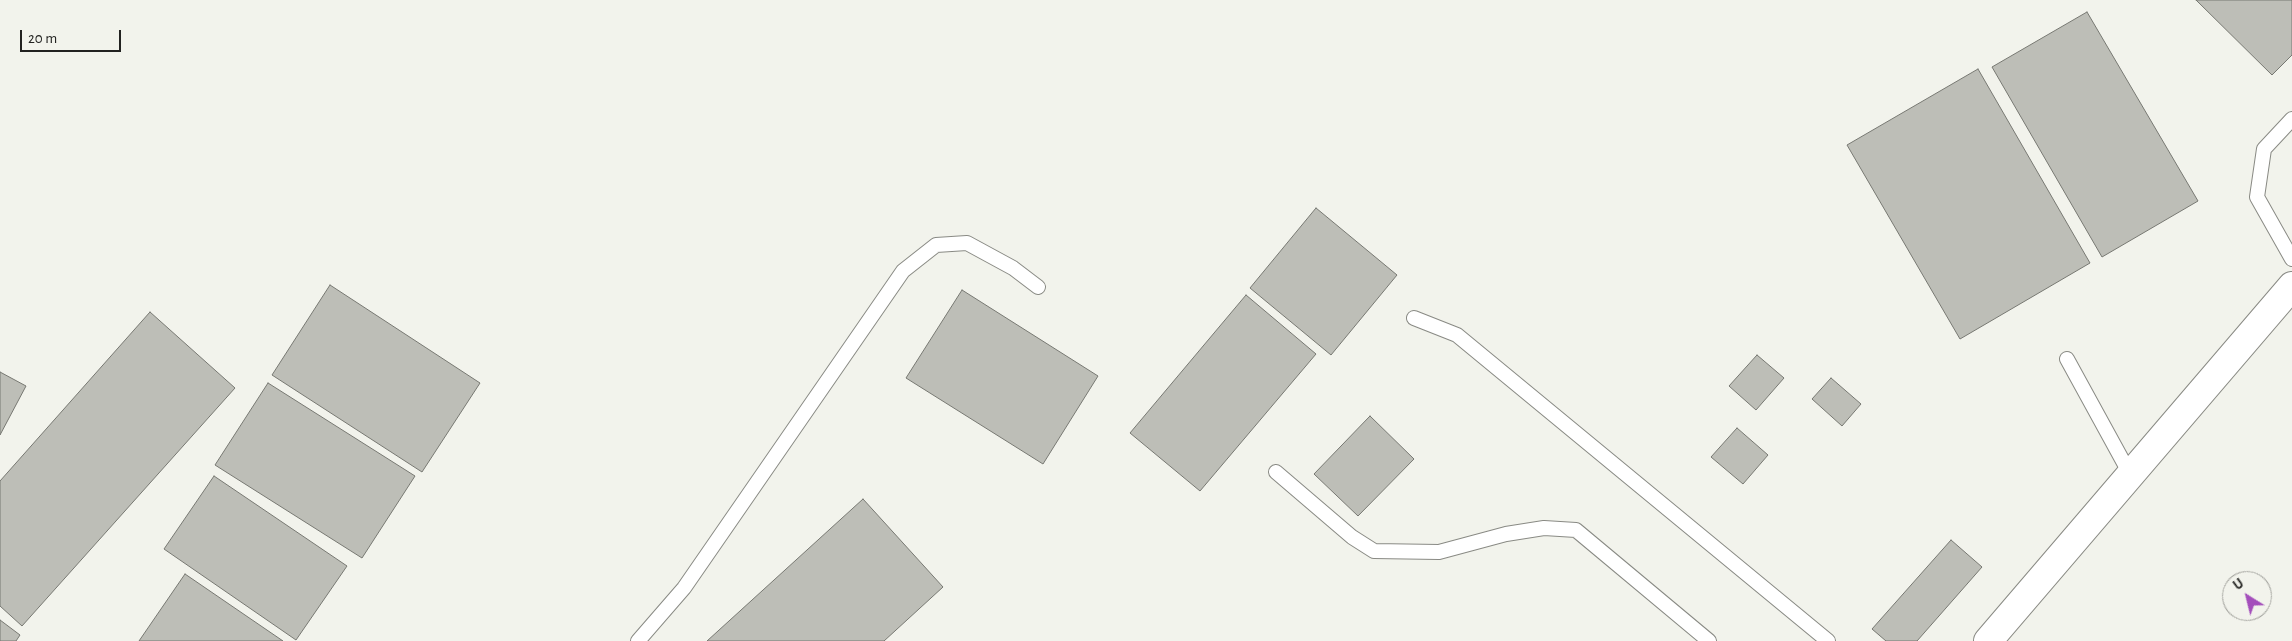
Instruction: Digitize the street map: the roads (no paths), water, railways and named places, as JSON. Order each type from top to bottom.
[{"type":"street","points":[[1988,641],[2292,286]]},
{"type":"lane","points":[[2292,119],[2264,149],[2257,197],[2292,259]]},
{"type":"lane","points":[[638,641],[684,588],[903,271],[936,245],[967,243],[1013,268],[1038,287]]},
{"type":"lane","points":[[1414,318],[1457,335],[1828,641]]},
{"type":"lane","points":[[2066,359],[2130,474]]},
{"type":"lane","points":[[1276,472],[1352,537],[1374,552],[1439,552],[1506,534],[1544,528],[1576,530],[1710,641]]}]
